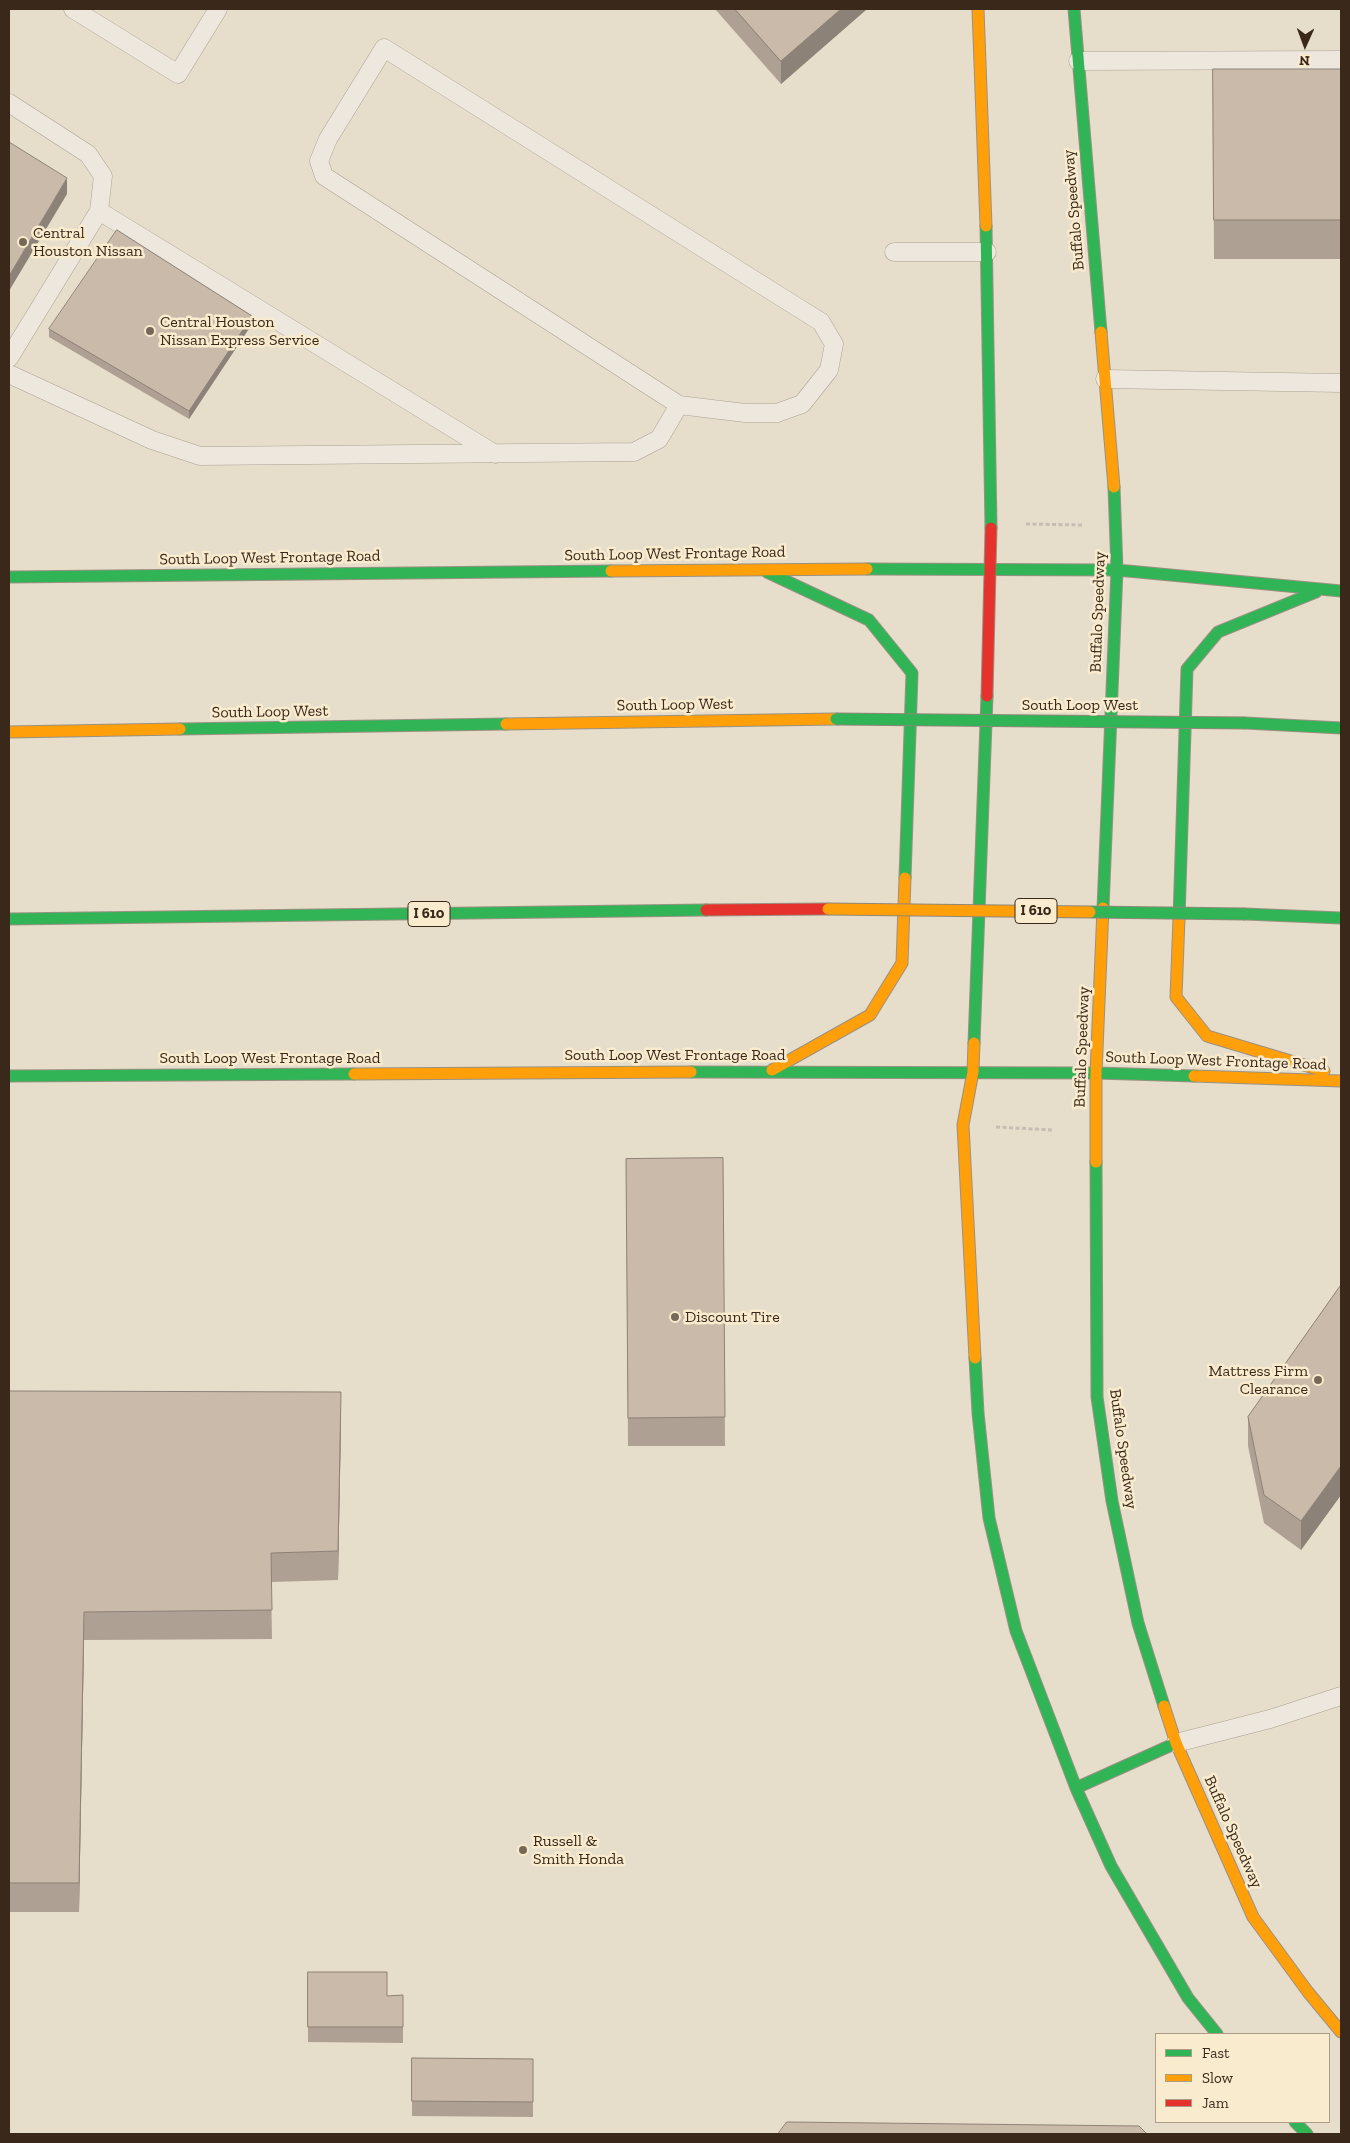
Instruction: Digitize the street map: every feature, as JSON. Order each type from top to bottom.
[{"type":"main road","points":[[978,9],[987,252],[992,568],[973,1072],[963,1125],[978,1412],[989,1518],[1016,1631],[1076,1788],[1111,1866],[1135,1908],[1188,1998],[1216,2033]]},
{"type":"main road","name":"Buffalo Speedway","points":[[1074,9],[1116,512],[1117,570],[1096,1073],[1097,1397],[1112,1501],[1138,1624],[1176,1743],[1253,1917],[1308,1992],[1341,2032]]},
{"type":"main road","name":"South Loop West Frontage Road","points":[[9,577],[992,568],[1117,570],[1320,591],[1341,591]]},
{"type":"main road","points":[[761,569],[869,620],[912,673],[902,963],[870,1015],[771,1071]]},
{"type":"main road","points":[[1320,591],[1218,632],[1187,669],[1176,998],[1207,1036],[1341,1076]]},
{"type":"main road","name":"South Loop West","points":[[9,732],[836,719],[1245,723],[1341,728]]},
{"type":"main road","points":[[9,722],[138,730]]},
{"type":"main road","name":"I 610","points":[[9,921],[30,919],[828,909],[1245,914],[1341,918]]},
{"type":"main road","name":"South Loop West Frontage Road","points":[[9,1076],[771,1071],[1096,1073],[1341,1081]]},
{"type":"main road","points":[[1076,1788],[1176,1743]]},
{"type":"main road","points":[[1296,2123],[1307,2134]]},
{"type":"lane","points":[[73,9],[178,74],[218,9]]},
{"type":"lane","points":[[384,48],[821,322],[834,344],[829,370],[802,404],[777,413],[745,412],[679,405],[324,176],[319,161],[328,139],[384,48]]},
{"type":"lane","points":[[1078,61],[1341,60]]},
{"type":"lane","points":[[9,103],[88,154],[103,176],[99,212],[12,347]]},
{"type":"lane","points":[[99,212],[495,454]]},
{"type":"lane","points":[[894,252],[987,252]]},
{"type":"lane","points":[[9,374],[152,440],[200,456],[634,452],[659,439],[679,405]]},
{"type":"lane","points":[[1105,378],[1341,383]]},
{"type":"lane","points":[[1176,1743],[1270,1719],[1341,1696]]},
{"type":"path","points":[[1026,524],[1094,525]]},
{"type":"path","points":[[995,1126],[1053,1130]]},
{"type":"building","points":[[735,9],[841,9],[781,61]]},
{"type":"building","points":[[1213,69],[1341,69],[1341,220],[1214,220]]},
{"type":"building","name":"Central Houston Nissan","points":[[9,142],[67,178],[9,276]]},
{"type":"building","name":"Central Houston Nissan Express Service","points":[[117,230],[252,316],[189,411],[49,329]]},
{"type":"building","name":"Discount Tire","points":[[723,1158],[725,1417],[628,1418],[626,1159]]},
{"type":"building","name":"Mattress Firm Clearance","points":[[1341,1285],[1341,1466],[1301,1521],[1264,1495],[1248,1417]]},
{"type":"building","points":[[9,1391],[341,1392],[338,1551],[271,1553],[272,1610],[84,1612],[79,1883],[9,1883]]},
{"type":"building","points":[[308,1972],[387,1972],[387,1996],[403,1995],[403,2027],[308,2027]]},
{"type":"building","points":[[412,2058],[533,2059],[533,2102],[412,2101]]},
{"type":"building","points":[[787,2122],[1139,2126],[1147,2134],[778,2134]]},
{"type":"traffic: fast","points":[[1074,9],[1101,332]]},
{"type":"traffic: fast","points":[[986,226],[991,528]]},
{"type":"traffic: fast","points":[[1103,908],[1117,570],[1114,487]]},
{"type":"traffic: fast","points":[[867,569],[1117,570],[1341,591]]},
{"type":"traffic: fast","points":[[9,577],[611,571]]},
{"type":"traffic: fast","points":[[767,572],[869,620],[912,673],[905,878]]},
{"type":"traffic: fast","points":[[1179,918],[1187,669],[1218,632],[1316,592]]},
{"type":"traffic: fast","points":[[974,1043],[987,696]]},
{"type":"traffic: fast","points":[[836,719],[1245,723]]},
{"type":"traffic: fast","points":[[1245,723],[1341,728]]},
{"type":"traffic: fast","points":[[180,729],[506,724]]},
{"type":"traffic: fast","points":[[9,919],[706,910]]},
{"type":"traffic: fast","points":[[1090,912],[1245,914]]},
{"type":"traffic: fast","points":[[1245,914],[1341,918]]},
{"type":"traffic: fast","points":[[691,1072],[1096,1073],[1194,1076]]},
{"type":"traffic: fast","points":[[9,1076],[354,1074]]},
{"type":"traffic: fast","points":[[1096,1162],[1097,1397],[1112,1501],[1138,1623],[1164,1706]]},
{"type":"traffic: fast","points":[[975,1358],[978,1413],[989,1518],[1016,1631],[1076,1788],[1111,1866],[1188,1998],[1216,2033]]},
{"type":"traffic: fast","points":[[1076,1788],[1176,1743]]},
{"type":"traffic: fast","points":[[1296,2123],[1307,2134]]},
{"type":"traffic: slow","points":[[978,9],[986,226]]},
{"type":"traffic: slow","points":[[1101,332],[1114,487]]},
{"type":"traffic: slow","points":[[611,571],[867,569]]},
{"type":"traffic: slow","points":[[506,724],[836,719]]},
{"type":"traffic: slow","points":[[9,732],[180,729]]},
{"type":"traffic: slow","points":[[772,1070],[870,1015],[902,963],[905,878]]},
{"type":"traffic: slow","points":[[1096,1162],[1096,1073],[1103,908]]},
{"type":"traffic: slow","points":[[828,909],[1090,912]]},
{"type":"traffic: slow","points":[[1179,918],[1176,997],[1207,1036],[1324,1071]]},
{"type":"traffic: slow","points":[[974,1043],[973,1072],[963,1125],[975,1358]]},
{"type":"traffic: slow","points":[[354,1074],[691,1072]]},
{"type":"traffic: slow","points":[[1194,1076],[1341,1081]]},
{"type":"traffic: slow","points":[[1164,1706],[1176,1743],[1253,1917],[1308,1992],[1341,2032]]},
{"type":"traffic: jam","points":[[987,696],[991,528]]},
{"type":"traffic: jam","points":[[706,910],[828,909]]},
{"type":"place","name":"Central Houston Nissan","points":[[23,242]]},
{"type":"place","name":"Central Houston Nissan Express Service","points":[[150,331]]},
{"type":"place","name":"Discount Tire","points":[[675,1317]]},
{"type":"place","name":"Mattress Firm Clearance","points":[[1318,1380]]},
{"type":"place","name":"Russell & Smith Honda","points":[[523,1850]]}]
